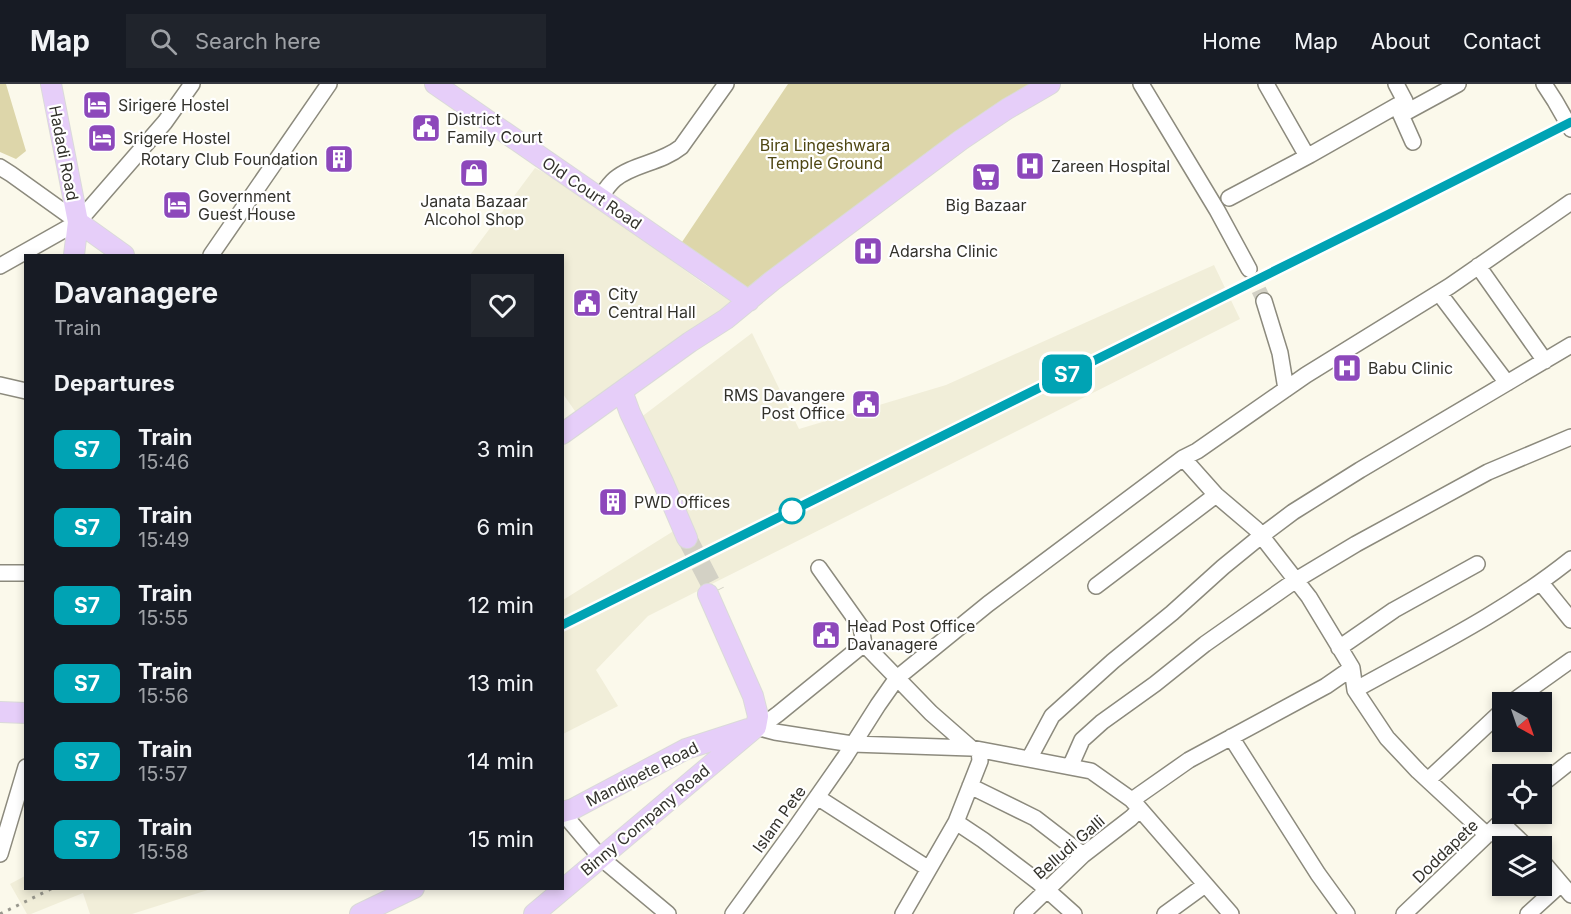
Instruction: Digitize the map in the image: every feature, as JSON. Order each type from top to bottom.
[{"type":"main road","name":"Hadadi Road","points":[[51,84],[78,222],[74,254]]},
{"type":"main road","name":"Old Court Road","points":[[435,84],[749,301]]},
{"type":"main road","points":[[564,433],[690,342],[726,319],[772,281],[961,140],[1050,84]]},
{"type":"main road","points":[[78,222],[123,254]]},
{"type":"main road","points":[[620,392],[626,416],[685,538]]},
{"type":"main road","points":[[712,593],[753,696],[760,726]]},
{"type":"main road","points":[[0,712],[24,713]]},
{"type":"main road","name":"Mandipete Road","points":[[564,811],[573,809],[686,749],[760,726]]},
{"type":"main road","name":"Binny Company Road","points":[[564,889],[760,726]]},
{"type":"main road","points":[[360,914],[410,890]]},
{"type":"main road","name":"Binny Company Road","points":[[534,914],[563,890]]},
{"type":"street","points":[[0,266],[78,222],[165,122],[192,84]]},
{"type":"street","points":[[212,254],[329,84]]},
{"type":"street","points":[[600,198],[612,180],[621,174],[671,155],[681,147],[726,84]]},
{"type":"street","points":[[1142,84],[1217,210],[1249,269]]},
{"type":"street","points":[[1266,84],[1307,156]]},
{"type":"street","points":[[1396,84],[1405,101],[1399,110]]},
{"type":"street","points":[[1229,198],[1399,110],[1458,84]]},
{"type":"street","points":[[1544,84],[1571,129]]},
{"type":"street","points":[[1399,110],[1413,142]]},
{"type":"street","points":[[4,174],[78,222]]},
{"type":"street","name":"Islam Pete","points":[[733,914],[817,797],[897,678],[988,604],[1183,458],[1197,451],[1286,388],[1439,293],[1571,202]]},
{"type":"street","points":[[1478,266],[1545,361]]},
{"type":"street","points":[[1439,293],[1507,383]]},
{"type":"street","points":[[1264,301],[1280,353],[1286,388]]},
{"type":"street","points":[[1029,759],[1052,716],[1113,661],[1261,536],[1293,512],[1360,470],[1571,345]]},
{"type":"street","points":[[0,385],[24,391]]},
{"type":"street","points":[[1070,767],[1082,740],[1102,722],[1205,644],[1296,580],[1356,544],[1488,472],[1571,437]]},
{"type":"street","points":[[1183,458],[1216,495],[1256,529],[1309,597],[1352,668],[1355,690],[1387,738],[1487,836],[1506,827],[1515,836]]},
{"type":"street","points":[[1096,586],[1216,495]]},
{"type":"street","points":[[1355,690],[1442,644],[1541,583],[1571,559]]},
{"type":"street","points":[[1339,648],[1394,610],[1477,564]]},
{"type":"street","points":[[819,568],[861,627],[864,644],[931,713],[975,749],[980,761],[956,822],[903,914]]},
{"type":"street","points":[[0,573],[24,573]]},
{"type":"street","points":[[1541,583],[1571,620]]},
{"type":"street","points":[[760,726],[864,644]]},
{"type":"street","points":[[1526,692],[1571,660]]},
{"type":"street","name":"Belludi Galli","points":[[1022,914],[1083,855],[1131,818],[1136,804],[1189,760],[1326,686],[1352,668]]},
{"type":"street","points":[[1428,780],[1492,720]]},
{"type":"street","points":[[760,726],[774,732],[852,744],[975,749],[1091,771],[1136,804],[1231,914]]},
{"type":"street","points":[[1231,737],[1318,874],[1347,914]]},
{"type":"street","points":[[1552,776],[1571,761]]},
{"type":"street","points":[[0,854],[24,774]]},
{"type":"street","points":[[970,786],[1035,818],[1083,855]]},
{"type":"street","points":[[817,797],[929,869]]},
{"type":"street","points":[[564,814],[601,858],[668,914]]},
{"type":"street","points":[[956,822],[983,840],[1074,914]]},
{"type":"street","name":"Doddapete","points":[[1404,914],[1499,824]]},
{"type":"street","points":[[1528,914],[1566,889],[1552,873]]},
{"type":"street","points":[[1165,914],[1205,885]]},
{"type":"shaded area","points":[[535,168],[564,183],[741,308],[582,421],[564,395],[564,254],[471,254]]},
{"type":"shaded area","points":[[1214,265],[1240,319],[648,616],[596,670],[618,706],[564,733],[564,599],[688,522],[640,418],[752,333],[799,429],[946,385]]},
{"type":"shaded area","points":[[24,877],[24,890],[208,890],[132,914],[90,914],[83,893],[27,914],[10,884]]},
{"type":"green space","points":[[0,84],[6,84],[26,151],[16,159],[0,152]]},
{"type":"green space","name":"Bira Lingeshwara Temple Ground","points":[[788,84],[1030,84],[1035,88],[751,295],[680,245]]},
{"type":"tunnel","points":[[1249,269],[1264,301]]},
{"type":"tunnel","points":[[687,538],[715,592]]},
{"type":"railway","points":[[564,624],[1571,122]]},
{"type":"railway","points":[[0,914],[49,890]]},
{"type":"train","name":"S7","points":[[564,624],[1571,122]]},
{"type":"place","name":"Sirigere Hostel","points":[[97,105]]},
{"type":"place","name":"District Family Court","points":[[426,128]]},
{"type":"place","name":"Srigere Hostel","points":[[102,138]]},
{"type":"place","name":"Rotary Club Foundation","points":[[339,159]]},
{"type":"place","name":"Zareen Hospital","points":[[1030,166]]},
{"type":"place","name":"Janata Bazaar Alcohol Shop","points":[[474,173]]},
{"type":"place","name":"Big Bazaar","points":[[986,177]]},
{"type":"place","name":"Government Guest House","points":[[177,205]]},
{"type":"place","name":"Adarsha Clinic","points":[[868,251]]},
{"type":"place","name":"City Central Hall","points":[[587,303]]},
{"type":"place","name":"Babu Clinic","points":[[1347,368]]},
{"type":"place","name":"RMS Davangere Post Office","points":[[866,404]]},
{"type":"place","name":"PWD Offices","points":[[613,502]]},
{"type":"place","name":"Head Post Office Davanagere","points":[[826,635]]}]
